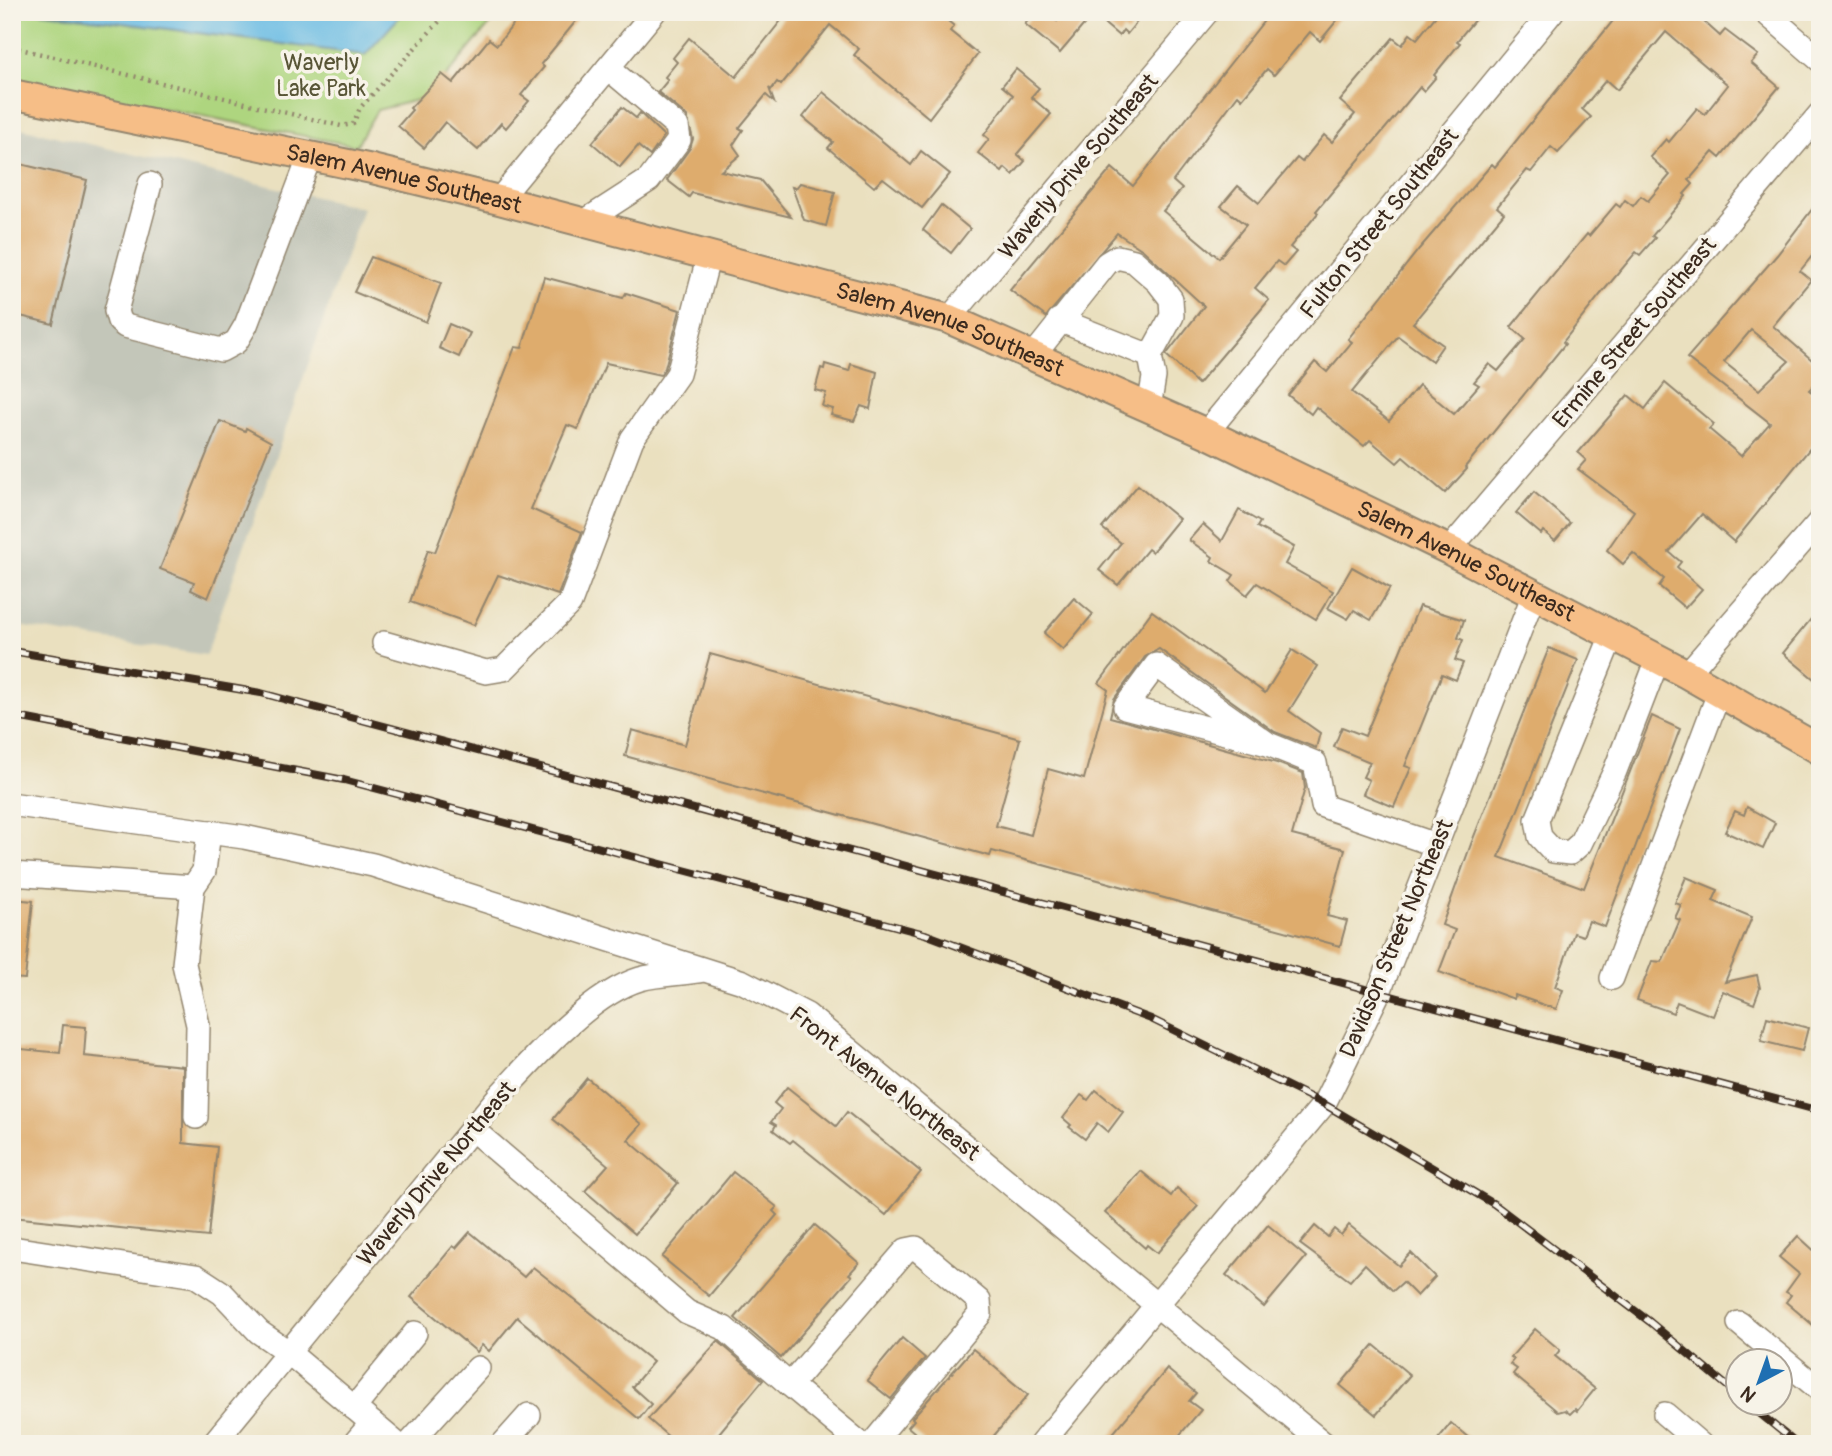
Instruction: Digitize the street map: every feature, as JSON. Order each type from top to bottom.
[{"type":"main road","name":"Salem Avenue Southeast","points":[[12,93],[310,156],[499,200],[949,319],[1206,433],[1449,550],[1687,674],[1820,750]]},
{"type":"street","points":[[499,200],[654,12]]},
{"type":"street","name":"Waverly Drive Southeast","points":[[949,319],[1207,12]]},
{"type":"street","name":"Fulton Street Southeast","points":[[1206,433],[1552,12]]},
{"type":"street","points":[[1765,12],[1820,60]]},
{"type":"street","points":[[584,222],[649,180],[679,140],[677,126],[608,68]]},
{"type":"street","name":"Ermine Street Southeast","points":[[1449,550],[1820,114]]},
{"type":"street","points":[[150,184],[116,311],[118,321],[125,326],[220,350],[236,342],[246,325],[310,156]]},
{"type":"street","points":[[384,643],[486,672],[504,669],[570,603],[632,439],[678,374],[709,255]]},
{"type":"street","points":[[1034,355],[1059,320],[1107,263],[1117,257],[1135,261],[1158,282],[1171,299],[1172,316],[1150,356],[1154,377],[1149,408]]},
{"type":"street","points":[[1059,320],[1150,356]]},
{"type":"street","points":[[1687,674],[1820,521]]},
{"type":"street","name":"Davidson Street Northeast","points":[[1041,1444],[1324,1104],[1379,992],[1534,594]]},
{"type":"street","points":[[1612,635],[1537,820],[1540,837],[1553,851],[1570,853],[1580,844],[1615,771],[1658,659]]},
{"type":"street","points":[[1268,744],[1156,665],[1125,708],[1207,731],[1268,744],[1315,762],[1323,806],[1436,845]]},
{"type":"street","points":[[1612,978],[1719,693]]},
{"type":"street","name":"Front Avenue Northeast","points":[[15,806],[244,837],[373,865],[743,982],[807,1015],[1324,1444]]},
{"type":"street","points":[[197,1117],[198,1024],[184,964],[193,887],[204,871],[209,832]]},
{"type":"street","points":[[12,874],[193,887]]},
{"type":"street","name":"Waverly Drive Northeast","points":[[213,1444],[472,1129],[548,1044],[589,1008],[638,980],[706,970]]},
{"type":"street","points":[[472,1129],[687,1312],[724,1328],[861,1444]]},
{"type":"street","points":[[12,1248],[196,1276],[222,1293],[259,1332],[288,1352],[397,1444]]},
{"type":"street","points":[[790,1385],[906,1250],[916,1248],[979,1301],[980,1314],[872,1444]]},
{"type":"street","points":[[1739,1323],[1820,1390]]},
{"type":"street","points":[[354,1408],[415,1333]]},
{"type":"street","points":[[409,1444],[478,1368]]},
{"type":"street","points":[[1664,1414],[1700,1444]]},
{"type":"street","points":[[503,1444],[529,1415]]},
{"type":"street","points":[[354,1444],[372,1423]]},
{"type":"path","points":[[12,47],[341,125],[353,124],[360,108],[447,12]]},
{"type":"shaded area","points":[[12,126],[363,208],[206,655],[12,625]]},
{"type":"green space","name":"Waverly Lake Park","points":[[12,12],[500,12],[429,97],[377,110],[356,146],[12,79]]},
{"type":"water","points":[[39,12],[404,12],[365,55]]},
{"type":"building","points":[[523,12],[566,12],[576,21],[541,64],[544,67],[521,95],[529,101],[506,128],[501,123],[478,150],[445,122],[424,148],[398,126],[412,110],[410,108],[442,74],[453,83],[489,39],[497,45]]},
{"type":"building","points":[[788,12],[937,12],[954,26],[950,31],[978,54],[929,118],[854,55],[859,49],[830,25],[781,85],[777,82],[771,90],[769,88],[774,102],[766,95],[739,128],[743,130],[733,145],[740,155],[721,171],[760,180],[791,217],[692,193],[689,197],[667,180],[690,148],[693,139],[687,116],[658,92],[668,80],[665,77],[677,62],[673,58],[689,38],[736,77]]},
{"type":"building","points":[[1035,12],[1047,12],[1057,21],[1064,12],[1145,12],[1127,34],[1123,30],[1119,36],[1093,14],[1060,53],[1025,24]]},
{"type":"building","points":[[1271,12],[1344,12],[1320,41],[1310,32],[1274,75],[1267,69],[1242,99],[1238,95],[1173,181],[1182,189],[1163,211],[1219,258],[1246,225],[1221,206],[1238,186],[1259,203],[1297,158],[1302,162],[1324,135],[1332,142],[1355,114],[1340,101],[1393,38],[1402,45],[1410,34],[1417,39],[1439,12],[1481,12],[1457,41],[1460,43],[1434,75],[1436,77],[1424,91],[1420,87],[1316,211],[1318,213],[1290,247],[1296,252],[1284,266],[1277,261],[1255,288],[1269,300],[1198,384],[1166,355],[1204,306],[1143,250],[1117,233],[1046,317],[1010,290],[1112,168],[1133,186]]},
{"type":"building","points":[[1620,12],[1693,12],[1720,36],[1725,30],[1758,55],[1751,63],[1779,87],[1720,158],[1713,152],[1689,180],[1693,184],[1684,194],[1686,196],[1652,236],[1655,238],[1640,255],[1636,252],[1600,295],[1563,342],[1565,344],[1445,493],[1403,457],[1397,463],[1370,440],[1364,446],[1316,407],[1311,414],[1288,395],[1315,362],[1327,372],[1352,342],[1348,339],[1419,249],[1492,164],[1495,167]],"holes":[[[1666,32],[1728,85],[1705,114],[1697,108],[1669,142],[1666,139],[1650,157],[1670,175],[1648,201],[1641,196],[1633,206],[1625,200],[1620,207],[1616,204],[1589,236],[1587,234],[1511,327],[1525,339],[1498,371],[1489,364],[1474,382],[1479,385],[1454,414],[1419,385],[1389,421],[1352,392],[1398,336],[1432,361],[1443,345],[1413,323],[1504,213],[1497,207],[1527,170],[1531,172],[1551,147],[1558,153],[1591,117],[1582,109],[1606,80],[1617,90]]]},
{"type":"building","points":[[1016,69],[1039,88],[1031,97],[1051,114],[1017,154],[1025,161],[1013,175],[1005,168],[1002,172],[978,153],[989,139],[984,135],[1013,95],[1002,86]]},
{"type":"building","points":[[823,92],[911,165],[921,151],[950,174],[922,208],[883,178],[874,187],[828,148],[833,142],[803,117]]},
{"type":"building","points":[[622,107],[636,118],[640,113],[664,136],[650,156],[638,146],[620,167],[592,143]]},
{"type":"building","points":[[12,162],[87,180],[53,324],[12,314]]},
{"type":"building","points":[[800,183],[835,192],[826,226],[804,220],[792,187],[796,188]]},
{"type":"building","points":[[1820,199],[1820,246],[1800,271],[1811,280],[1773,326],[1820,367],[1820,379],[1809,390],[1820,399],[1820,436],[1734,542],[1702,514],[1669,552],[1681,562],[1677,567],[1702,589],[1685,608],[1659,586],[1664,579],[1633,553],[1623,564],[1607,550],[1634,511],[1578,469],[1586,460],[1578,453],[1628,395],[1645,409],[1665,383],[1714,424],[1709,429],[1741,456],[1770,423],[1687,358],[1777,255]],"holes":[[[1751,330],[1789,361],[1759,390],[1724,362]]]},
{"type":"building","points":[[941,205],[970,229],[951,253],[923,230]]},
{"type":"building","points":[[371,257],[441,283],[426,322],[354,292]]},
{"type":"building","points":[[544,277],[623,298],[626,293],[680,310],[665,368],[660,375],[606,363],[578,429],[567,425],[531,509],[582,532],[558,595],[498,575],[474,625],[410,602],[428,550],[435,552],[515,347],[522,348]]},
{"type":"building","points":[[449,324],[470,333],[459,357],[439,348]]},
{"type":"building","points":[[825,364],[849,371],[851,364],[877,372],[870,409],[861,406],[854,421],[831,415],[833,409],[822,406],[826,393],[815,390],[821,368],[824,369]]},
{"type":"building","points":[[220,421],[245,431],[246,428],[271,442],[208,598],[191,590],[194,582],[160,569]]},
{"type":"building","points":[[1138,485],[1179,519],[1152,552],[1148,549],[1118,585],[1099,570],[1121,543],[1102,528]]},
{"type":"building","points":[[1534,492],[1570,523],[1555,541],[1543,531],[1541,534],[1516,513]]},
{"type":"building","points":[[1239,510],[1260,522],[1257,527],[1294,547],[1285,564],[1333,591],[1316,619],[1257,583],[1247,595],[1230,581],[1234,575],[1211,561],[1213,557],[1189,540],[1203,524],[1222,541]]},
{"type":"building","points":[[1352,567],[1390,588],[1371,620],[1354,610],[1348,619],[1328,608]]},
{"type":"building","points":[[1074,598],[1093,614],[1063,650],[1044,633]]},
{"type":"building","points":[[1419,606],[1464,620],[1458,638],[1463,640],[1455,660],[1463,663],[1456,680],[1442,674],[1405,766],[1411,768],[1394,807],[1363,794],[1369,780],[1363,777],[1370,762],[1334,747],[1342,727],[1365,736]]},
{"type":"building","points":[[1820,608],[1820,684],[1783,653]]},
{"type":"building","points":[[1152,611],[1265,693],[1292,650],[1317,666],[1289,711],[1320,733],[1316,748],[1275,732],[1159,649],[1145,657],[1114,699],[1110,717],[1277,763],[1303,773],[1305,788],[1292,835],[1345,849],[1327,916],[1347,921],[1340,946],[992,851],[990,856],[625,756],[632,730],[685,745],[710,654],[1020,739],[996,826],[1031,835],[1048,769],[1084,779],[1108,690],[1099,683]]},
{"type":"building","points":[[1549,648],[1578,660],[1499,857],[1584,888],[1652,716],[1680,729],[1605,927],[1589,921],[1583,936],[1574,933],[1555,987],[1563,990],[1556,1009],[1515,995],[1514,999],[1439,972],[1455,930],[1442,925],[1471,844]]},
{"type":"building","points":[[1747,807],[1775,823],[1763,849],[1725,832],[1735,811],[1744,815]]},
{"type":"building","points":[[1686,877],[1718,890],[1713,901],[1752,917],[1725,982],[1757,975],[1760,988],[1754,1004],[1723,991],[1713,1016],[1677,1002],[1673,1013],[1637,1000],[1652,961],[1662,962],[1680,920],[1675,918],[1681,905],[1675,903]]},
{"type":"building","points":[[12,899],[33,901],[25,979],[12,978]]},
{"type":"building","points":[[1767,1017],[1808,1028],[1802,1051],[1761,1041]]},
{"type":"building","points":[[63,1025],[86,1027],[84,1056],[183,1066],[183,1143],[217,1147],[208,1237],[12,1217],[12,1048],[60,1053]]},
{"type":"building","points":[[587,1078],[642,1124],[628,1140],[678,1183],[635,1234],[585,1191],[608,1165],[553,1119]]},
{"type":"building","points":[[787,1087],[836,1126],[847,1112],[921,1172],[886,1215],[793,1140],[790,1143],[773,1130],[776,1125],[771,1122],[781,1109],[774,1103]]},
{"type":"building","points":[[1096,1090],[1123,1112],[1108,1132],[1097,1123],[1085,1139],[1069,1127],[1071,1125],[1063,1118],[1081,1095],[1088,1100]]},
{"type":"building","points":[[1141,1171],[1171,1196],[1177,1188],[1198,1206],[1157,1253],[1147,1245],[1145,1248],[1105,1213]]},
{"type":"building","points":[[733,1172],[777,1207],[773,1211],[777,1215],[709,1296],[662,1257]]},
{"type":"building","points":[[815,1225],[859,1263],[849,1274],[852,1276],[781,1358],[735,1318]]},
{"type":"building","points":[[1268,1225],[1306,1257],[1264,1307],[1226,1275]]},
{"type":"building","points":[[1349,1225],[1399,1266],[1411,1253],[1435,1277],[1417,1296],[1403,1282],[1393,1291],[1365,1264],[1350,1281],[1300,1244],[1315,1226],[1328,1237],[1334,1229],[1341,1235]]},
{"type":"building","points":[[470,1232],[524,1277],[533,1267],[653,1362],[632,1387],[651,1404],[639,1419],[517,1317],[489,1351],[482,1345],[477,1352],[411,1297],[453,1246],[456,1248]]},
{"type":"building","points":[[1798,1236],[1820,1256],[1820,1331],[1786,1302],[1791,1295],[1786,1292],[1799,1274],[1779,1257]]},
{"type":"building","points":[[1535,1329],[1560,1350],[1555,1356],[1595,1389],[1577,1411],[1575,1409],[1570,1414],[1565,1410],[1558,1412],[1513,1374],[1517,1369],[1510,1364],[1514,1359],[1511,1357]]},
{"type":"building","points":[[902,1338],[925,1358],[891,1399],[867,1380]]},
{"type":"building","points":[[718,1341],[763,1380],[710,1444],[677,1444],[648,1419]]},
{"type":"building","points":[[1374,1345],[1410,1375],[1376,1415],[1340,1385]]},
{"type":"building","points":[[973,1349],[1028,1395],[987,1444],[928,1444],[908,1427],[914,1420],[912,1418]]},
{"type":"building","points":[[1167,1369],[1196,1393],[1189,1401],[1201,1410],[1172,1444],[1104,1444]]},
{"type":"building","points":[[1451,1423],[1476,1444],[1434,1444]]},
{"type":"railway","points":[[12,651],[261,693],[1820,1111]]},
{"type":"railway","points":[[12,716],[344,780],[925,934],[1151,1019],[1324,1104],[1494,1204],[1650,1322],[1724,1383]]},
{"type":"railway","points":[[1765,1418],[1797,1444]]}]
